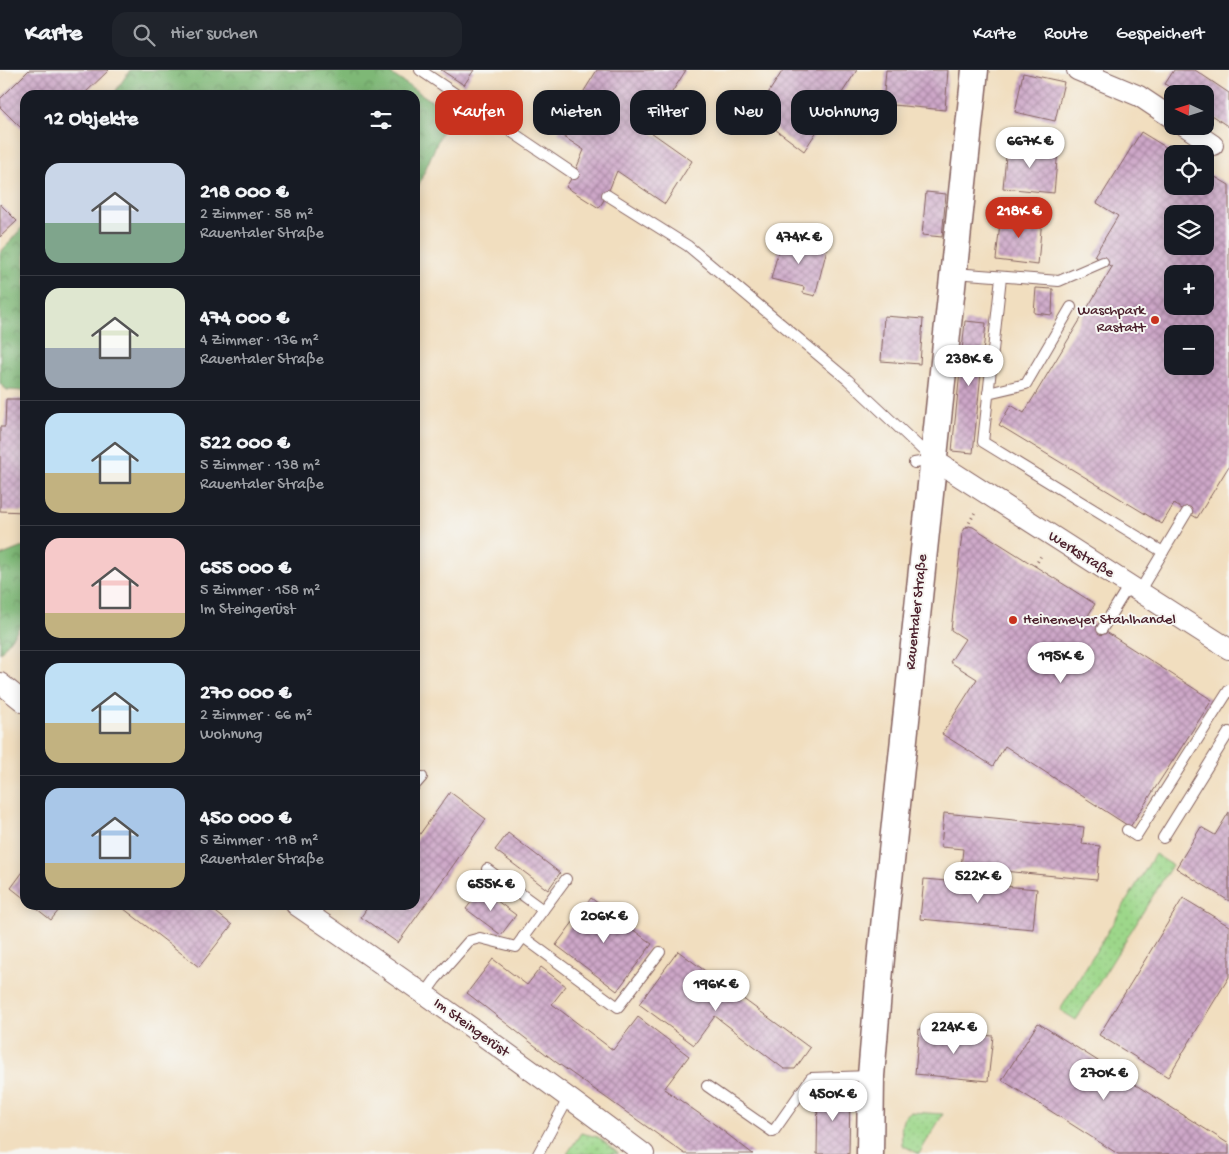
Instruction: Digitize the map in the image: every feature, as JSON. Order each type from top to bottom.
[{"type":"street","name":"Rauentaler Straße","points":[[870,1154],[870,1076],[900,771],[924,461],[954,273],[975,70]]},
{"type":"street","points":[[1077,70],[1139,96],[1164,113]]},
{"type":"street","points":[[1198,135],[1213,145]]},
{"type":"street","name":"Werkstraße","points":[[924,461],[1134,588],[1229,649]]},
{"type":"street","points":[[0,683],[20,699]]},
{"type":"street","name":"Im Steingerüst","points":[[317,911],[425,994],[569,1097],[644,1154]]},
{"type":"lane","points":[[420,70],[574,174]]},
{"type":"lane","points":[[607,195],[688,246],[848,380],[924,461]]},
{"type":"lane","points":[[954,273],[1059,281],[1104,262]]},
{"type":"lane","points":[[1001,277],[983,442],[1163,552]]},
{"type":"lane","points":[[988,393],[1026,384],[1071,307]]},
{"type":"lane","points":[[1102,629],[1163,552],[1187,512]]},
{"type":"lane","points":[[1128,830],[1136,836],[1229,690]]},
{"type":"lane","points":[[1163,838],[1229,732]]},
{"type":"lane","points":[[487,869],[543,910]]},
{"type":"lane","points":[[425,994],[469,941],[480,938],[516,947],[566,879]]},
{"type":"lane","points":[[524,936],[618,1007],[660,952]]},
{"type":"lane","points":[[708,1086],[773,1132],[811,1078],[870,1076]]},
{"type":"lane","points":[[538,1154],[569,1097]]},
{"type":"green space","points":[[130,70],[385,70],[415,90],[116,90]]},
{"type":"green space","points":[[420,93],[435,103],[435,135],[440,135],[420,182]]},
{"type":"green space","points":[[20,230],[20,391],[7,390],[0,384],[0,253]]},
{"type":"green space","points":[[20,548],[20,627],[0,653],[0,556]]},
{"type":"green space","points":[[1155,854],[1172,865],[1076,1020],[1060,1010]]},
{"type":"green space","points":[[911,1112],[943,1114],[919,1154],[902,1145],[902,1122]]},
{"type":"green space","points":[[581,1133],[598,1137],[619,1154],[567,1154]]},
{"type":"building","points":[[29,70],[109,70],[88,90],[20,90],[20,127],[0,107],[0,99]]},
{"type":"building","points":[[441,70],[474,70],[464,85]]},
{"type":"building","points":[[597,70],[686,70],[673,90],[630,90],[630,135],[655,135],[692,161],[665,204],[617,171],[607,195],[599,208],[566,187],[574,174],[584,150],[561,135],[620,135],[620,90],[585,90]]},
{"type":"building","points":[[783,70],[857,70],[844,90],[791,90],[791,135],[814,135],[804,151],[781,134],[781,90],[770,90]]},
{"type":"building","points":[[886,70],[948,70],[945,110],[897,105],[897,90],[884,90]]},
{"type":"building","points":[[1174,70],[1195,70],[1229,93],[1229,127],[1214,117],[1214,85],[1165,84]]},
{"type":"building","points":[[1023,73],[1064,82],[1055,121],[1015,112]]},
{"type":"building","name":"Waschpark Rastatt","points":[[1141,132],[1164,146],[1164,195],[1214,195],[1214,176],[1229,185],[1229,466],[1197,518],[1174,504],[1162,524],[999,425],[1011,405],[1024,413],[1112,267],[1094,256],[1118,216],[1097,203]]},
{"type":"building","points":[[1007,145],[1058,150],[1054,193],[1003,188]]},
{"type":"building","points":[[926,192],[946,194],[942,237],[922,235]]},
{"type":"building","points":[[0,204],[17,221],[0,237]]},
{"type":"building","points":[[1001,214],[1042,218],[1038,265],[996,260]]},
{"type":"building","points":[[782,237],[827,249],[815,296],[803,293],[804,287],[771,279]]},
{"type":"building","points":[[1036,288],[1053,289],[1052,315],[1034,313]]},
{"type":"building","points":[[884,316],[923,319],[920,364],[881,361]]},
{"type":"building","points":[[965,321],[986,323],[973,453],[952,451]]},
{"type":"building","points":[[6,399],[20,399],[20,512],[0,511],[0,427],[5,427]]},
{"type":"building","points":[[969,526],[1095,604],[1086,619],[1212,700],[1130,827],[1005,746],[993,766],[942,734],[977,679],[950,662],[965,639],[951,630],[962,534],[965,528]]},
{"type":"building","points":[[450,792],[486,819],[398,943],[361,917],[366,910],[420,910],[420,834]]},
{"type":"building","points":[[1229,812],[1229,901],[1176,868],[1201,827],[1215,835]]},
{"type":"building","points":[[944,813],[1084,827],[1082,844],[1100,846],[1097,880],[961,867],[963,849],[941,847]]},
{"type":"building","points":[[508,833],[560,873],[548,890],[495,850]]},
{"type":"building","points":[[20,876],[20,895],[11,888]]},
{"type":"building","points":[[924,879],[1037,889],[1033,929],[920,919]]},
{"type":"building","points":[[481,889],[516,915],[501,935],[466,909]]},
{"type":"building","points":[[591,898],[652,944],[617,991],[556,945]]},
{"type":"building","points":[[1183,898],[1229,926],[1229,977],[1168,1077],[1099,1035]]},
{"type":"building","points":[[38,910],[59,910],[51,920]]},
{"type":"building","points":[[125,910],[213,910],[232,925],[199,967]]},
{"type":"building","points":[[678,951],[810,1048],[795,1069],[784,1069],[715,1016],[694,1045],[639,1004]]},
{"type":"building","points":[[493,959],[527,985],[541,967],[566,986],[552,1004],[613,1050],[638,1017],[689,1056],[664,1089],[753,1154],[685,1154],[556,1062],[467,993]]},
{"type":"building","points":[[1038,1023],[1229,1144],[1229,1154],[1118,1154],[1002,1080]]},
{"type":"building","points":[[919,1029],[993,1036],[988,1081],[915,1074]]},
{"type":"building","points":[[818,1089],[850,1090],[849,1154],[817,1154]]},
{"type":"place","name":"Waschpark Rastatt","points":[[1155,320]]},
{"type":"place","name":"Heinemeyer Stahlhandel","points":[[1013,620]]}]
